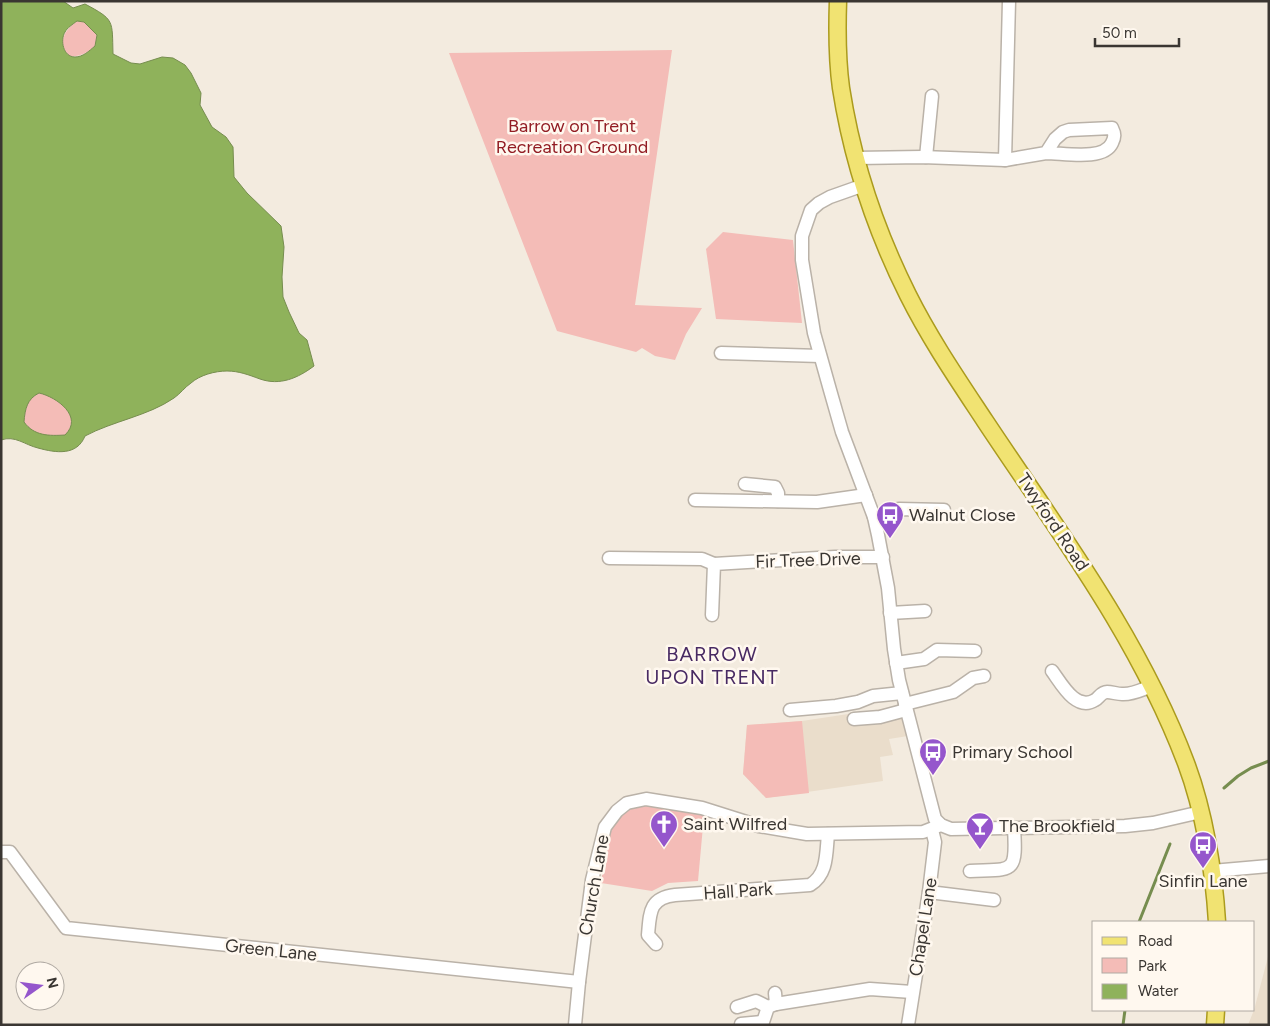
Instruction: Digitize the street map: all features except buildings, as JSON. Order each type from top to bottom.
[{"type":"main road","name":"Twyford Road","points":[[838,1],[837,31],[841,85],[856,158],[878,227],[908,296],[930,335],[995,436],[1084,566],[1119,624],[1152,686],[1187,764],[1201,812],[1212,872],[1217,921]]},
{"type":"main road","points":[[1215,1025],[1216,1011]]},
{"type":"street","points":[[1005,160],[1009,1]]},
{"type":"street","points":[[926,157],[932,96]]},
{"type":"street","points":[[856,158],[926,157],[1005,160],[1046,153],[1103,153],[1110,148],[1114,133],[1112,128],[1069,130],[1058,135],[1046,153]]},
{"type":"street","points":[[864,186],[844,191],[820,203],[811,210],[804,227],[801,248],[804,281],[820,356],[842,432],[874,518],[888,588],[896,663],[904,702],[937,828]]},
{"type":"street","points":[[721,353],[820,356]]},
{"type":"street","points":[[745,484],[775,487],[778,493],[778,501]]},
{"type":"street","points":[[696,500],[817,502],[866,495]]},
{"type":"street","points":[[874,518],[900,509],[944,510]]},
{"type":"street","name":"Fir Tree Drive","points":[[609,558],[702,559],[714,564],[835,557],[883,557]]},
{"type":"street","points":[[712,615],[714,564]]},
{"type":"street","points":[[890,613],[925,611]]},
{"type":"street","points":[[896,663],[924,658],[937,650],[975,651]]},
{"type":"street","points":[[1052,671],[1079,703],[1094,701],[1102,693],[1125,695],[1152,686]]},
{"type":"street","points":[[854,719],[880,717],[904,702],[953,692],[973,678],[984,676]]},
{"type":"street","points":[[790,710],[836,706],[858,702],[873,696],[904,702]]},
{"type":"street","name":"Church Lane","points":[[575,1025],[592,880],[604,827],[617,811],[627,803],[646,799],[702,808],[760,826],[807,834],[923,832],[937,828],[1125,826],[1153,823],[1201,812]]},
{"type":"street","name":"Chapel Lane","points":[[908,1025],[937,828]]},
{"type":"street","points":[[970,871],[1006,870],[1011,865],[1016,853],[1014,828]]},
{"type":"street","name":"Hall Park","points":[[656,944],[648,935],[652,910],[655,902],[660,898],[675,894],[810,885],[817,881],[822,874],[828,834]]},
{"type":"street","name":"Green Lane","points":[[1,852],[10,852],[66,928],[579,982]]},
{"type":"street","points":[[1212,872],[1269,866]]},
{"type":"street","points":[[929,892],[994,900]]},
{"type":"street","points":[[737,1007],[756,1001],[773,1001],[870,988],[912,992]]},
{"type":"street","points":[[741,1024],[762,1024],[773,1001]]},
{"type":"shaded area","points":[[901,706],[908,736],[889,739],[893,755],[880,757],[883,781],[766,798],[743,774],[747,725],[802,721]]},
{"type":"shaded area","points":[[1269,953],[1269,1025],[1248,1025],[1255,1011]]},
{"type":"green space","points":[[77,21],[84,22],[97,35],[95,46],[83,54],[69,56],[63,46],[63,41],[66,33]]},
{"type":"green space","name":"Barrow on Trent Recreation Ground","points":[[672,50],[635,305],[702,308],[686,334],[675,360],[655,356],[642,348],[636,352],[557,331],[449,53]]},
{"type":"green space","points":[[723,232],[793,240],[802,323],[716,319],[706,249]]},
{"type":"green space","points":[[39,393],[60,403],[70,415],[70,428],[65,435],[37,433],[24,422],[27,405]]},
{"type":"green space","points":[[802,721],[809,793],[766,798],[743,774],[747,725]]},
{"type":"green space","points":[[649,804],[704,815],[698,881],[668,883],[652,891],[601,883],[607,845],[617,818],[629,808]]},
{"type":"water","points":[[1,1],[63,1],[73,8],[85,4],[102,14],[110,22],[112,27],[113,54],[131,63],[140,64],[162,57],[173,58],[185,65],[191,73],[201,93],[200,105],[212,127],[226,137],[233,147],[234,177],[247,193],[281,226],[284,247],[283,297],[299,333],[307,340],[314,366],[288,380],[275,382],[231,371],[208,374],[195,380],[164,404],[85,436],[77,447],[71,450],[59,452],[45,450],[11,439],[1,440]],"holes":[[[77,21],[84,22],[97,35],[95,46],[83,55],[75,57],[65,51],[63,39],[66,31]],[[39,393],[60,403],[70,415],[70,428],[65,435],[37,433],[24,422],[27,405]]]},
{"type":"waterway","points":[[1224,788],[1251,768],[1269,761]]},
{"type":"waterway","points":[[1139,921],[1170,844]]},
{"type":"waterway","points":[[1123,1025],[1125,1011]]},
{"type":"place","name":"Walnut Close","points":[[890,539]]},
{"type":"place","name":"Primary School","points":[[933,776]]},
{"type":"place","name":"Saint Wilfred","points":[[664,848]]},
{"type":"place","name":"The Brookfield","points":[[980,850]]},
{"type":"place","name":"Sinfin Lane","points":[[1203,869]]},
{"type":"district","name":"BARROW UPON TRENT","points":[[712,666]]}]
